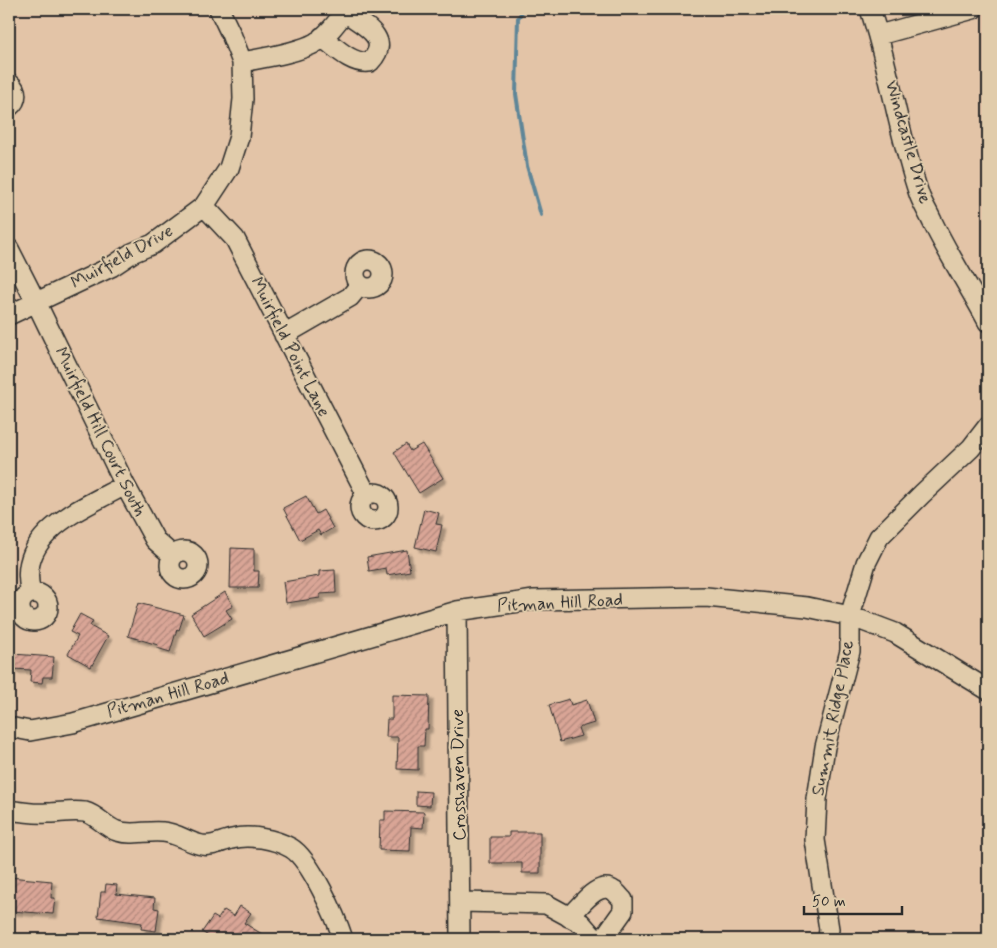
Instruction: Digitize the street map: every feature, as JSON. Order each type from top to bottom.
[{"type":"street","name":"Muirfield Drive","points":[[9,315],[111,267],[132,253],[153,244],[204,206],[228,168],[239,137],[243,99],[242,62],[219,9]]},
{"type":"street","name":"Windcastle Drive","points":[[870,9],[899,124],[920,196],[940,238],[971,289],[988,322]]},
{"type":"street","points":[[878,35],[974,9]]},
{"type":"street","points":[[242,62],[283,54],[315,43],[334,26],[346,11],[372,31],[379,42],[378,52],[370,62],[359,62],[343,53],[322,37]]},
{"type":"street","points":[[9,83],[13,86],[16,94],[14,103],[9,107]]},
{"type":"street","name":"Muirfield Point Lane","points":[[204,206],[235,239],[367,495]]},
{"type":"street","name":"Muirfield Hill Court South","points":[[9,249],[125,486],[155,540],[173,556]]},
{"type":"street","points":[[284,335],[350,297],[360,285]]},
{"type":"street","points":[[850,616],[866,563],[879,537],[971,448],[988,426]]},
{"type":"street","points":[[31,593],[27,579],[32,557],[48,531],[67,516],[125,486]]},
{"type":"street","name":"Pitman Hill Road","points":[[9,727],[30,731],[73,723],[457,611],[534,600],[706,598],[807,607],[850,616],[895,633],[988,690]]},
{"type":"street","name":"Crosshaven Drive","points":[[457,611],[460,939]]},
{"type":"street","name":"Summit Ridge Place","points":[[828,939],[829,929],[814,840],[817,799],[825,747],[850,651],[850,616]]},
{"type":"street","points":[[9,810],[33,814],[87,813],[111,829],[120,832],[163,832],[204,846],[212,846],[240,836],[280,843],[298,853],[306,864],[324,895],[343,939]]},
{"type":"street","points":[[569,917],[591,894],[601,888],[613,890],[623,900],[622,911],[603,939]]},
{"type":"street","points":[[460,902],[546,904],[581,923],[595,939]]},
{"type":"building","points":[[406,444],[410,451],[422,444],[443,478],[419,493],[394,452]]},
{"type":"building","points":[[306,496],[316,514],[323,510],[333,528],[321,535],[318,530],[300,540],[283,508]]},
{"type":"building","points":[[424,509],[439,513],[436,524],[442,525],[436,552],[415,547]]},
{"type":"building","points":[[231,548],[254,549],[254,571],[259,571],[258,588],[230,588]]},
{"type":"building","points":[[407,550],[410,571],[387,575],[386,568],[369,571],[367,557]]},
{"type":"building","points":[[335,570],[336,593],[320,594],[320,598],[286,603],[283,582],[319,576],[319,571]]},
{"type":"building","points":[[225,592],[233,606],[226,610],[232,619],[204,636],[191,614]]},
{"type":"building","points":[[138,603],[184,615],[179,630],[177,629],[170,652],[157,648],[158,645],[128,636]]},
{"type":"building","points":[[80,614],[93,621],[90,626],[108,636],[91,667],[68,654],[78,636],[70,632]]},
{"type":"building","points":[[13,654],[54,657],[52,677],[43,677],[42,683],[30,682],[31,670],[12,669]]},
{"type":"building","points":[[392,695],[429,696],[428,729],[425,729],[424,746],[418,746],[418,770],[397,769],[398,737],[386,737],[387,719],[392,719]]},
{"type":"building","points":[[569,699],[571,705],[587,700],[594,723],[578,728],[581,736],[560,742],[549,705]]},
{"type":"building","points":[[416,791],[431,792],[430,806],[416,805]]},
{"type":"building","points":[[385,811],[424,812],[423,828],[411,827],[410,851],[379,850],[380,820],[385,820]]},
{"type":"building","points":[[509,832],[540,832],[540,873],[522,873],[522,863],[490,863],[490,837],[509,837]]},
{"type":"building","points":[[9,877],[52,881],[51,898],[55,898],[53,914],[11,911],[12,900],[9,899]]},
{"type":"building","points":[[106,884],[117,885],[116,894],[155,898],[154,908],[159,909],[156,931],[141,929],[142,923],[98,917],[101,892],[105,892]]},
{"type":"building","points":[[240,906],[251,913],[244,923],[270,939],[226,939],[219,935],[216,939],[213,939],[202,932],[213,916],[218,919],[224,910],[234,916]]},
{"type":"waterway","points":[[524,9],[518,18],[516,94],[527,166],[541,215]]}]
